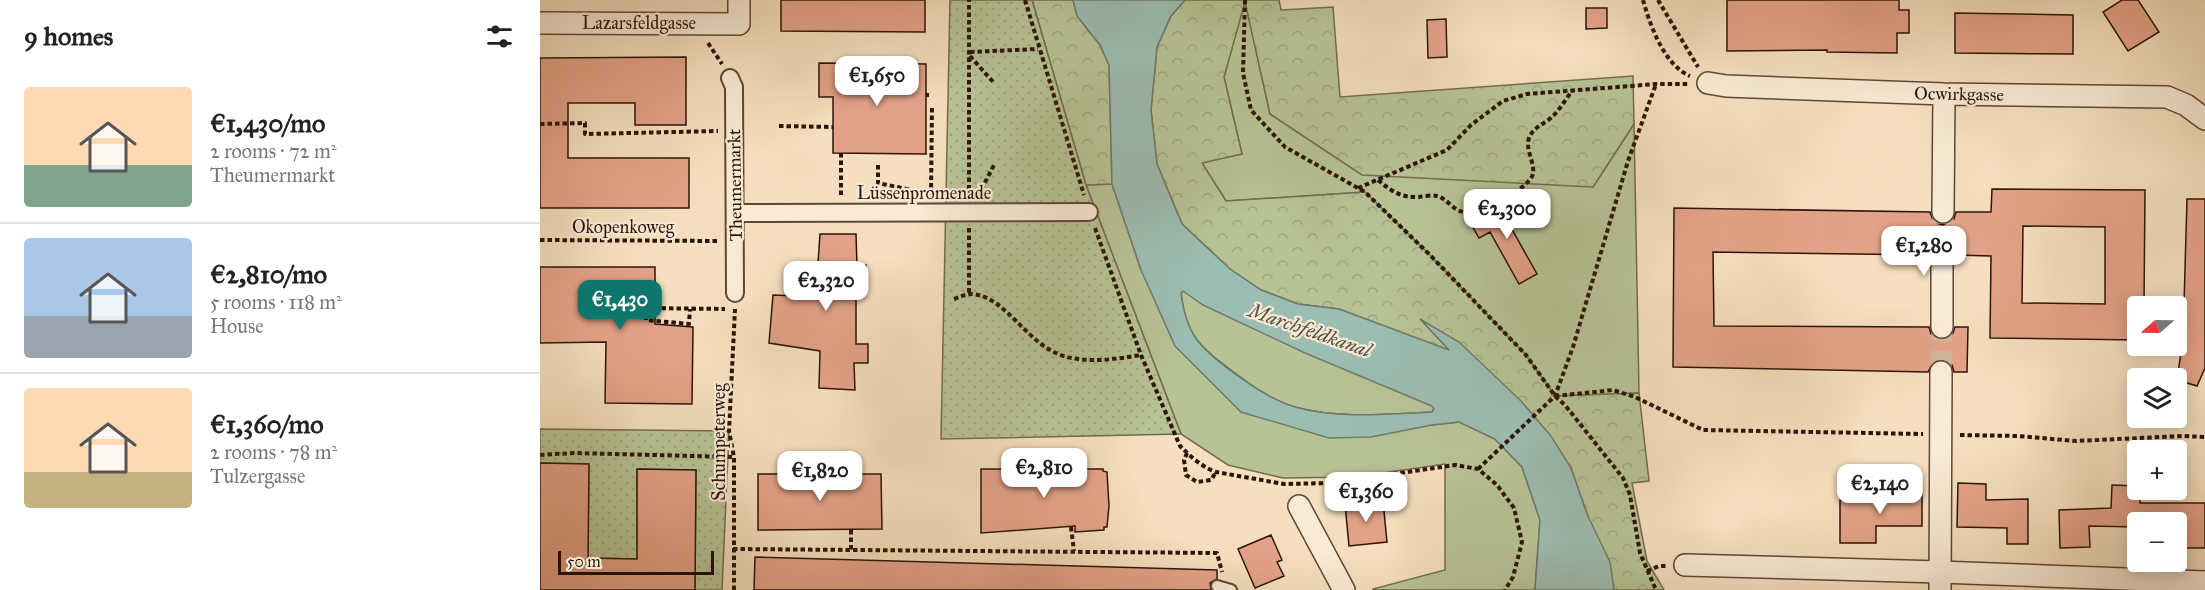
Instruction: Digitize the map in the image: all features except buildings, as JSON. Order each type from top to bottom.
[{"type":"street","name":"Lazarsfeldgasse","points":[[540,23],[739,24],[739,0]]},
{"type":"street","name":"Theumermarkt","points":[[730,78],[734,87],[735,301]]},
{"type":"street","name":"Ocwirkgasse","points":[[1708,83],[1726,86],[1944,94],[2167,97],[2186,105],[2205,119]]},
{"type":"street","points":[[1942,212],[1944,94]]},
{"type":"street","name":"Lüssenpromenade","points":[[736,213],[1089,212]]},
{"type":"street","points":[[1942,255],[1942,327]]},
{"type":"street","points":[[1940,581],[1941,372]]},
{"type":"street","points":[[1299,507],[1344,590]]},
{"type":"street","points":[[1685,565],[1940,581],[2205,582]]},
{"type":"path","points":[[969,0],[969,294]]},
{"type":"path","points":[[1025,0],[1089,212],[1141,355],[1180,446],[1209,470],[1284,484],[1332,483],[1455,465],[1478,469],[1497,485],[1514,508],[1522,542],[1513,577],[1505,590]]},
{"type":"path","points":[[1245,0],[1243,73],[1251,110],[1285,147],[1365,192],[1431,256],[1526,355],[1555,396],[1565,405],[1623,478],[1630,495],[1640,553],[1656,590]]},
{"type":"path","points":[[1643,0],[1648,20],[1666,53],[1682,72],[1708,83]]},
{"type":"path","points":[[1658,0],[1708,83]]},
{"type":"path","points":[[970,54],[1038,49]]},
{"type":"path","points":[[970,54],[994,83]]},
{"type":"path","points":[[1358,188],[1447,150],[1471,125],[1503,101],[1527,94],[1656,84],[1708,83]]},
{"type":"path","points":[[1478,469],[1555,396],[1573,347],[1628,161],[1656,84]]},
{"type":"path","points":[[1378,180],[1395,194],[1411,197],[1438,196],[1462,213],[1486,208],[1524,187],[1531,180],[1534,170],[1528,151],[1529,138],[1537,128],[1552,117],[1573,90]]},
{"type":"path","points":[[931,213],[932,106]]},
{"type":"path","points":[[540,123],[585,123],[585,134],[706,132]]},
{"type":"path","points":[[778,126],[833,127]]},
{"type":"path","points":[[841,153],[841,198]]},
{"type":"path","points":[[878,165],[878,183],[916,191]]},
{"type":"path","points":[[969,213],[994,165]]},
{"type":"path","name":"Okopenkoweg","points":[[540,240],[706,241]]},
{"type":"path","points":[[954,299],[969,294],[986,297],[1000,306],[1034,341],[1066,357],[1107,360],[1141,355]]},
{"type":"path","points":[[639,308],[690,309],[735,301]]},
{"type":"path","name":"Schumpeterweg","points":[[734,590],[734,457],[729,431],[735,301]]},
{"type":"path","points":[[646,309],[646,320],[689,324],[690,309]]},
{"type":"path","points":[[1555,396],[1613,390],[1635,397],[1703,430],[2018,436],[2076,441],[2205,437]]},
{"type":"path","points":[[540,455],[574,453],[734,457]]},
{"type":"path","points":[[1187,453],[1184,460],[1186,475],[1197,482],[1211,480],[1216,472]]},
{"type":"path","points":[[1071,527],[1074,551]]},
{"type":"path","points":[[850,530],[851,550]]},
{"type":"path","points":[[733,549],[1217,553],[1224,578],[1224,588]]},
{"type":"green space","points":[[950,0],[1032,0],[1086,185],[1181,434],[941,439]]},
{"type":"green space","points":[[1032,0],[1073,0],[1077,16],[1100,45],[1109,65],[1112,184],[1086,185]]},
{"type":"green space","points":[[1185,0],[1279,0],[1281,10],[1333,7],[1340,97],[1633,76],[1634,124],[1593,187],[1362,175],[1270,114],[1245,2],[1224,77],[1242,154],[1202,163],[1226,201],[1365,192],[1431,256],[1526,355],[1555,396],[1639,393],[1649,481],[1632,483],[1647,561],[1664,590],[1614,590],[1571,468],[1423,322],[1450,351],[1339,309],[1298,304],[1261,290],[1230,269],[1182,224],[1157,164],[1151,110],[1157,47],[1171,16]]},
{"type":"green space","points":[[1245,0],[1270,114],[1593,187],[1634,124],[1639,393],[1555,396],[1526,355],[1365,192],[1226,201],[1201,162],[1242,154],[1224,77]]},
{"type":"green space","points":[[1112,184],[1141,270],[1241,412],[1432,425],[1460,422],[1495,439],[1522,467],[1540,520],[1535,590],[1373,590],[1445,570],[1445,464],[1354,477],[1283,478],[1228,465],[1181,434],[1086,185]]},
{"type":"green space","points":[[1184,291],[1232,318],[1432,406],[1434,409],[1432,412],[1381,414],[1328,413],[1295,407],[1261,392],[1202,346],[1186,319],[1181,293]]},
{"type":"green space","points":[[540,429],[729,431],[722,590],[695,590],[696,470],[637,469],[637,559],[588,558],[589,464],[540,463]]},
{"type":"water","name":"Marchfeldkanal","points":[[1073,0],[1185,0],[1171,16],[1157,47],[1151,110],[1157,164],[1182,224],[1230,269],[1261,290],[1298,304],[1339,309],[1449,350],[1420,319],[1459,342],[1521,401],[1551,436],[1571,468],[1587,514],[1610,562],[1614,590],[1535,590],[1540,520],[1522,467],[1495,439],[1459,422],[1371,437],[1329,438],[1241,412],[1175,346],[1141,270],[1112,184],[1109,65],[1100,45],[1077,16]],"holes":[[[1183,291],[1203,305],[1305,353],[1432,406],[1434,409],[1432,412],[1345,414],[1311,411],[1278,400],[1261,392],[1202,347],[1186,319],[1181,293]]]},
{"type":"tunnel","points":[[1942,255],[1943,212]]},
{"type":"tunnel","points":[[1941,372],[1942,327]]}]
